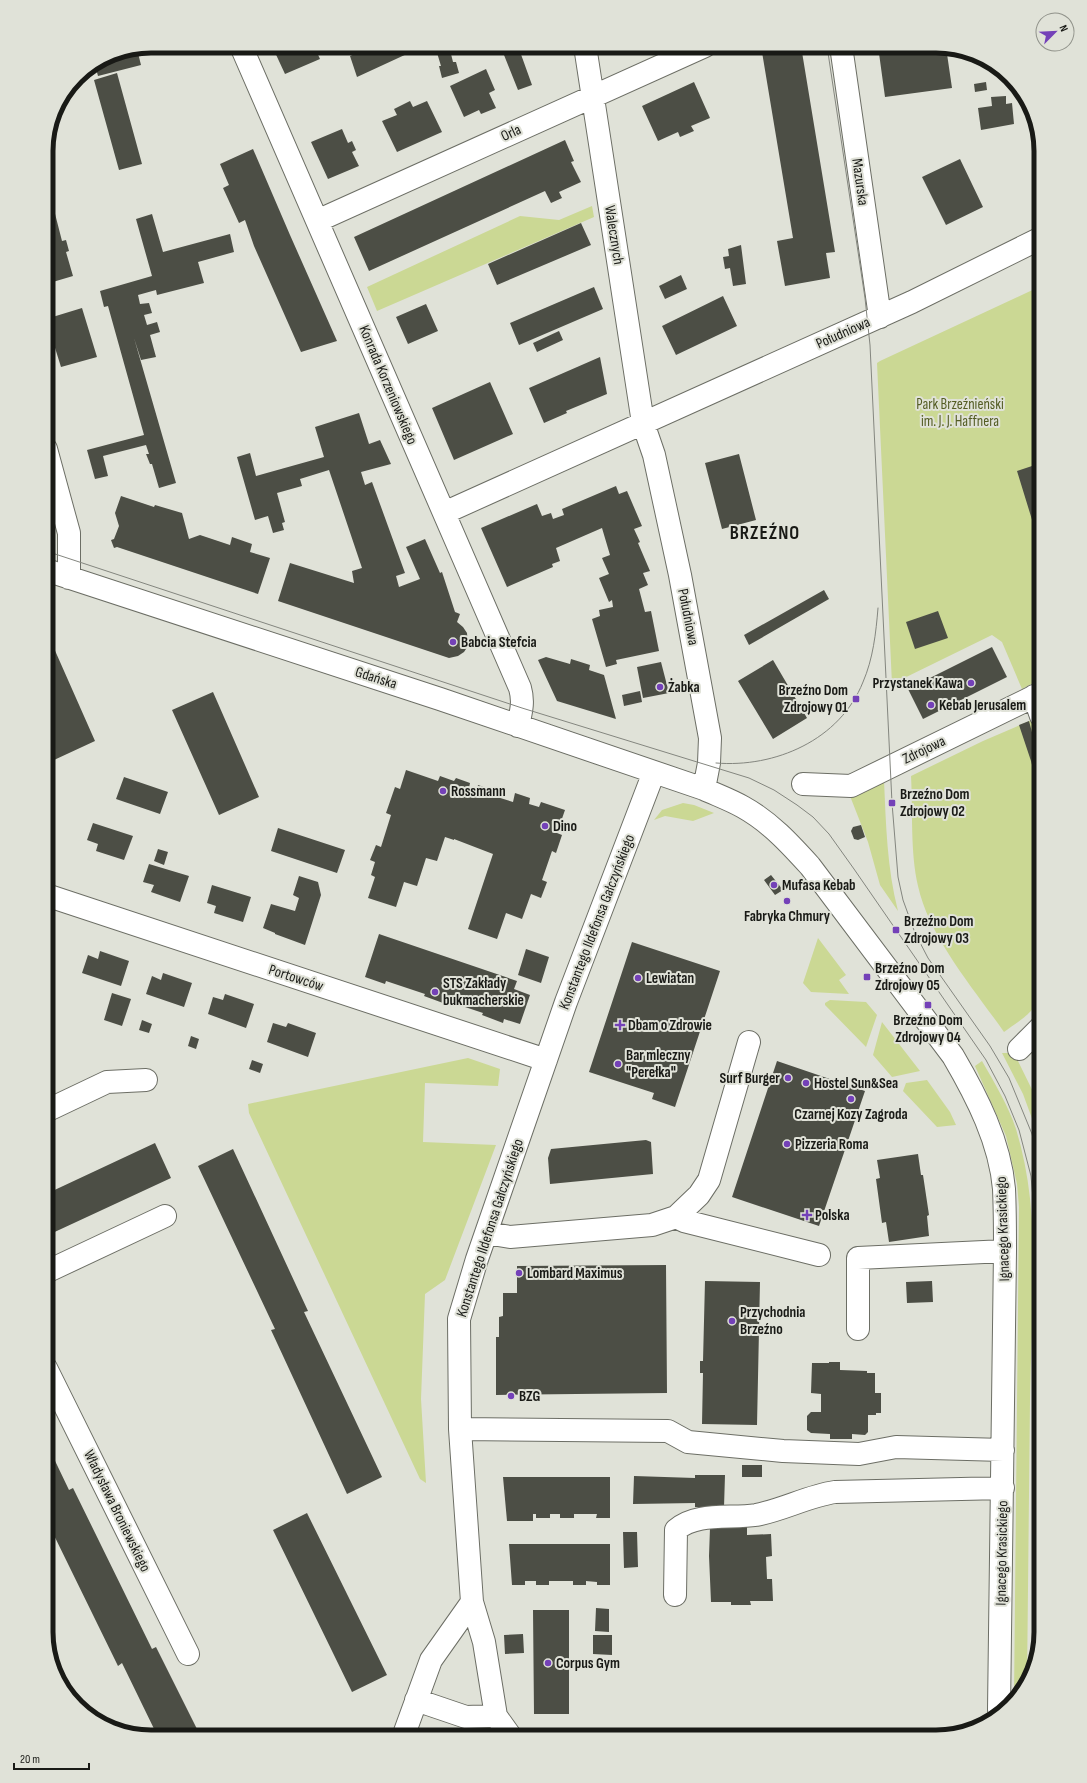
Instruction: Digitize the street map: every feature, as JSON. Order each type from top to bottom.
[{"type":"street","name":"Konrada Korzeniowskiego","points":[[244,53],[520,688],[522,708],[518,726]]},
{"type":"street","name":"Walecznych","points":[[586,53],[643,423]]},
{"type":"street","name":"Orla","points":[[317,221],[688,53]]},
{"type":"street","name":"Mazurska","points":[[842,53],[880,317]]},
{"type":"street","name":"Południowa","points":[[444,513],[880,317],[1034,241]]},
{"type":"street","name":"Południowa","points":[[643,423],[654,455],[678,568],[710,738],[709,762],[704,788]]},
{"type":"street","points":[[53,475],[69,533],[70,578]]},
{"type":"street","name":"Gdańska","points":[[53,572],[704,788]]},
{"type":"street","name":"Zdrojowa","points":[[803,784],[851,786],[1034,703]]},
{"type":"street","name":"Konstantego Ildefonsa Gałczyńskiego","points":[[496,1716],[484,1642],[472,1602],[460,1429],[459,1319],[486,1233],[566,1002],[654,772]]},
{"type":"street","name":"Ignacego Krasickiego","points":[[704,788],[743,807],[770,825],[785,838],[810,866],[953,1056],[971,1086],[988,1126],[998,1157],[1004,1189],[1005,1251],[999,1707]]},
{"type":"street","name":"Portowców","points":[[53,897],[546,1060]]},
{"type":"street","points":[[1019,1049],[1034,1033]]},
{"type":"street","points":[[486,1233],[510,1238],[652,1226],[676,1217],[699,1195],[709,1180],[749,1042]]},
{"type":"street","points":[[53,1108],[107,1082],[146,1080]]},
{"type":"street","points":[[53,1269],[165,1216]]},
{"type":"street","points":[[676,1217],[684,1221],[819,1255]]},
{"type":"street","points":[[858,1329],[858,1258],[1005,1251]]},
{"type":"street","name":"Władysława Broniewskiego","points":[[53,1382],[188,1654]]},
{"type":"street","points":[[460,1429],[668,1431],[688,1442],[783,1450],[859,1454],[896,1447],[1003,1450]]},
{"type":"street","points":[[676,1595],[676,1530],[683,1523],[703,1519],[756,1515],[822,1494],[835,1492],[1003,1488]]},
{"type":"street","points":[[405,1730],[431,1660],[472,1602]]},
{"type":"street","points":[[416,1700],[466,1717],[496,1716],[506,1730]]},
{"type":"green space","points":[[592,206],[594,217],[377,311],[367,287],[520,216],[559,220]]},
{"type":"green space","name":"Park Brzeźnieński im. J. J. Haffnera","points":[[1034,289],[1034,683],[1022,689],[1002,642],[992,635],[892,684],[877,363]]},
{"type":"green space","points":[[1034,719],[1034,1006],[1026,1016],[1004,1032],[942,943],[924,905],[915,873],[912,831],[911,776],[983,741]]},
{"type":"green space","points":[[884,780],[889,863],[898,911],[880,885],[868,842],[850,796]]},
{"type":"green space","points":[[683,803],[694,805],[714,813],[693,821],[665,816],[654,820],[662,810]]},
{"type":"green space","points":[[818,938],[846,975],[839,980],[849,994],[811,992],[803,983]]},
{"type":"green space","points":[[830,1000],[866,1002],[877,1015],[866,1047],[825,1005],[825,1003]]},
{"type":"green space","points":[[882,1022],[920,1071],[892,1077],[873,1055]]},
{"type":"green space","points":[[1002,1053],[1009,1053],[1017,1059],[1034,1094],[1034,1124],[1023,1094]]},
{"type":"green space","points":[[468,1058],[500,1069],[498,1086],[425,1083],[423,1142],[496,1145],[445,1280],[425,1294],[421,1399],[426,1483],[420,1479],[249,1113],[248,1104]]},
{"type":"green space","points":[[982,1061],[1005,1102],[1013,1120],[1024,1162],[1030,1196],[1033,1230],[1034,1264],[1030,1401],[1027,1669],[1014,1692],[1019,1207],[1017,1184],[1006,1136],[975,1066]]},
{"type":"green space","points":[[927,1080],[950,1112],[956,1125],[937,1127],[903,1091],[906,1083]]},
{"type":"green space","points":[[57,1659],[72,1690],[63,1675]]},
{"type":"building","points":[[275,53],[317,53],[320,59],[285,74]]},
{"type":"building","points":[[357,53],[409,53],[357,77],[350,56]]},
{"type":"building","points":[[437,53],[451,53],[453,62],[456,62],[459,73],[442,78],[439,66],[441,66]]},
{"type":"building","points":[[503,53],[521,53],[532,85],[518,90]]},
{"type":"building","points":[[762,53],[802,53],[835,252],[826,253],[830,278],[785,286],[777,241],[793,238]]},
{"type":"building","points":[[879,53],[947,54],[952,88],[885,97]]},
{"type":"building","points":[[138,54],[141,65],[98,76],[96,70],[125,56]]},
{"type":"building","points":[[486,69],[495,90],[489,93],[496,108],[481,114],[479,110],[464,117],[450,86]]},
{"type":"building","points":[[117,73],[142,164],[119,170],[94,80]]},
{"type":"building","points":[[694,82],[710,118],[691,126],[694,131],[680,137],[678,132],[658,141],[642,106]]},
{"type":"building","points":[[986,82],[987,90],[975,92],[974,84]]},
{"type":"building","points":[[1006,96],[1006,104],[1012,103],[1014,124],[981,130],[978,108],[992,106],[991,97]]},
{"type":"building","points":[[410,101],[413,107],[427,101],[442,132],[397,152],[382,121],[397,115],[394,109]]},
{"type":"building","points":[[342,129],[348,143],[352,141],[356,150],[352,152],[359,166],[328,179],[311,142]]},
{"type":"building","points":[[565,140],[574,161],[571,162],[581,182],[559,192],[562,198],[551,203],[545,191],[369,271],[354,237]]},
{"type":"building","points":[[253,149],[337,341],[301,352],[254,246],[245,220],[239,223],[223,188],[229,185],[220,164]]},
{"type":"building","points":[[960,159],[983,207],[946,225],[922,177]]},
{"type":"building","points":[[53,206],[62,241],[66,240],[69,251],[66,252],[73,276],[53,282]]},
{"type":"building","points":[[152,214],[163,252],[230,234],[234,252],[198,262],[204,283],[157,295],[156,290],[138,295],[140,304],[149,303],[152,313],[144,315],[147,325],[157,322],[160,332],[150,335],[156,357],[141,360],[134,338],[176,483],[159,488],[152,464],[150,464],[146,454],[149,454],[146,445],[103,456],[108,476],[95,479],[87,450],[144,435],[108,306],[104,307],[100,291],[152,276],[136,219]]},
{"type":"building","points":[[581,223],[591,245],[497,285],[488,264]]},
{"type":"building","points":[[741,245],[746,284],[733,286],[730,268],[725,269],[723,257],[729,256],[728,249]]},
{"type":"building","points":[[681,275],[687,289],[665,299],[659,286]]},
{"type":"building","points":[[594,287],[603,309],[519,345],[510,323]]},
{"type":"building","points":[[723,296],[737,326],[676,355],[662,326]]},
{"type":"building","points":[[426,304],[438,331],[408,344],[396,317]]},
{"type":"building","points":[[82,308],[97,357],[61,367],[53,341],[53,317]]},
{"type":"building","points":[[559,331],[563,340],[537,352],[533,343]]},
{"type":"building","points":[[600,357],[607,394],[566,411],[567,413],[544,423],[529,388]]},
{"type":"building","points":[[490,382],[513,434],[454,460],[432,408]]},
{"type":"building","points":[[359,413],[369,444],[380,440],[391,464],[361,472],[365,485],[372,482],[405,573],[396,576],[399,587],[420,579],[406,547],[425,539],[440,573],[442,572],[455,612],[460,614],[457,622],[467,633],[468,646],[464,652],[458,656],[449,658],[278,601],[290,563],[354,583],[352,571],[362,568],[329,470],[300,479],[302,486],[277,493],[285,522],[282,523],[284,530],[273,533],[268,516],[255,520],[237,457],[250,453],[256,476],[324,457],[315,427]]},
{"type":"building","points":[[739,454],[756,520],[722,529],[705,463]]},
{"type":"building","points":[[1034,465],[1034,526],[1017,471]]},
{"type":"building","points":[[616,486],[619,494],[627,491],[642,526],[634,529],[640,542],[638,543],[650,571],[643,573],[648,585],[639,589],[645,612],[651,611],[659,651],[616,660],[617,664],[606,667],[592,619],[600,616],[599,610],[613,607],[612,600],[609,602],[599,578],[609,574],[602,558],[610,555],[602,528],[556,548],[560,561],[552,564],[553,567],[507,587],[481,528],[537,504],[542,516],[551,513],[553,519],[564,515],[562,509]]},
{"type":"building","points":[[121,496],[154,507],[155,505],[182,513],[189,539],[200,535],[230,545],[232,537],[252,544],[250,552],[270,558],[258,594],[117,547],[114,548],[111,540],[114,539],[119,526],[115,513]]},
{"type":"building","points":[[824,590],[829,599],[749,645],[744,635]]},
{"type":"building","points":[[938,611],[948,638],[915,649],[906,622]]},
{"type":"building","points":[[53,646],[95,741],[54,760],[53,758]]},
{"type":"building","points":[[992,647],[1007,677],[923,719],[908,689]]},
{"type":"building","points":[[546,657],[570,664],[571,659],[590,665],[589,670],[604,675],[616,719],[557,701],[538,660]]},
{"type":"building","points":[[773,660],[807,718],[773,739],[738,681]]},
{"type":"building","points":[[661,662],[669,693],[643,698],[637,667]]},
{"type":"building","points":[[640,691],[642,702],[624,706],[622,695]]},
{"type":"building","points":[[213,692],[259,797],[219,815],[172,710]]},
{"type":"building","points":[[1029,721],[1034,740],[1034,773],[1031,761],[1019,725]]},
{"type":"building","points":[[406,770],[438,781],[440,776],[454,781],[456,778],[470,783],[469,788],[477,790],[478,785],[498,792],[497,797],[513,802],[515,793],[530,798],[529,804],[539,807],[541,802],[565,810],[557,833],[562,835],[556,853],[552,851],[542,880],[547,882],[541,898],[531,894],[522,919],[506,913],[497,939],[468,929],[493,854],[454,839],[445,837],[437,861],[426,858],[417,886],[404,882],[396,907],[368,898],[375,877],[371,875],[375,862],[370,860],[376,845],[381,847],[391,815],[386,813],[395,787],[400,789]]},
{"type":"building","points":[[124,777],[168,792],[160,814],[116,799]]},
{"type":"building","points":[[93,823],[133,836],[124,860],[96,851],[98,844],[87,840]]},
{"type":"building","points":[[861,825],[865,837],[858,840],[854,839],[851,831],[853,827]]},
{"type":"building","points":[[278,828],[345,850],[337,873],[271,851]]},
{"type":"building","points":[[158,849],[168,852],[164,865],[154,861]]},
{"type":"building","points":[[149,864],[189,876],[180,902],[151,892],[154,885],[143,882]]},
{"type":"building","name":"Mufasa Kebab","points":[[771,875],[783,890],[775,895],[764,880]]},
{"type":"building","points":[[299,876],[318,882],[321,895],[305,945],[263,928],[271,904],[295,911],[299,898],[293,895]]},
{"type":"building","points":[[212,885],[251,897],[243,922],[214,913],[216,906],[207,903]]},
{"type":"building","points":[[379,934],[517,981],[514,989],[530,995],[520,1024],[504,1019],[503,1023],[482,1015],[483,1013],[444,1000],[443,1003],[424,996],[425,994],[386,981],[385,984],[365,977]]},
{"type":"building","points":[[632,942],[720,971],[675,1107],[652,1099],[654,1093],[589,1072]]},
{"type":"building","points":[[526,949],[549,957],[541,983],[518,975]]},
{"type":"building","points":[[100,951],[129,961],[121,986],[82,973],[88,955],[98,959]]},
{"type":"building","points":[[163,973],[192,983],[184,1007],[146,994],[152,976],[161,980]]},
{"type":"building","points":[[112,993],[131,999],[122,1026],[104,1020]]},
{"type":"building","points":[[225,994],[254,1004],[246,1028],[208,1014],[213,997],[223,1000]]},
{"type":"building","points":[[142,1020],[152,1024],[149,1033],[139,1030]]},
{"type":"building","points":[[273,1023],[286,1027],[288,1023],[316,1033],[308,1057],[267,1042]]},
{"type":"building","points":[[191,1036],[199,1039],[196,1049],[188,1046]]},
{"type":"building","points":[[252,1060],[263,1064],[260,1073],[249,1069]]},
{"type":"building","points":[[777,1061],[865,1091],[819,1226],[732,1197]]},
{"type":"building","points":[[646,1140],[651,1142],[653,1174],[550,1184],[548,1158],[551,1149]]},
{"type":"building","points":[[155,1143],[171,1178],[53,1233],[53,1191]]},
{"type":"building","points":[[233,1149],[308,1311],[304,1312],[382,1477],[347,1494],[271,1330],[275,1329],[198,1166]]},
{"type":"building","points":[[918,1154],[929,1215],[927,1216],[929,1236],[889,1242],[886,1222],[882,1223],[876,1179],[880,1178],[877,1160]]},
{"type":"building","points":[[666,1265],[667,1393],[496,1395],[496,1337],[499,1337],[499,1317],[503,1316],[503,1293],[517,1293],[517,1266]]},
{"type":"building","name":"Przychodnia Brzeźno","points":[[705,1281],[760,1282],[757,1425],[702,1424],[703,1373],[700,1373],[700,1361],[703,1361]]},
{"type":"building","points":[[932,1281],[933,1302],[907,1303],[906,1282]]},
{"type":"building","points":[[840,1362],[840,1370],[867,1371],[867,1373],[875,1373],[875,1393],[881,1393],[881,1413],[876,1413],[876,1415],[868,1415],[868,1432],[865,1435],[852,1434],[852,1439],[830,1439],[830,1434],[811,1433],[807,1430],[807,1416],[811,1412],[821,1412],[821,1394],[811,1393],[812,1363]]},
{"type":"building","points":[[53,1457],[69,1490],[73,1488],[152,1649],[156,1647],[198,1730],[155,1730],[122,1663],[118,1666],[53,1533]]},
{"type":"building","points":[[742,1465],[762,1465],[762,1477],[742,1477]]},
{"type":"building","points":[[695,1475],[725,1475],[724,1507],[695,1507],[695,1503],[633,1504],[634,1476],[695,1478]]},
{"type":"building","points":[[503,1477],[610,1477],[610,1518],[596,1518],[597,1514],[574,1514],[574,1518],[560,1518],[560,1514],[550,1514],[550,1518],[536,1518],[536,1514],[533,1514],[533,1521],[507,1521]]},
{"type":"building","points":[[307,1513],[387,1675],[352,1692],[273,1530]]},
{"type":"building","points":[[747,1525],[747,1535],[771,1534],[772,1556],[766,1557],[767,1579],[772,1579],[773,1601],[750,1601],[751,1605],[731,1605],[731,1602],[711,1602],[709,1556],[710,1528]]},
{"type":"building","points":[[623,1532],[637,1532],[638,1567],[624,1568]]},
{"type":"building","points":[[509,1544],[610,1544],[610,1585],[597,1585],[597,1582],[586,1581],[586,1585],[573,1585],[573,1581],[549,1581],[549,1585],[536,1585],[536,1581],[525,1581],[525,1585],[512,1585]]},
{"type":"building","points":[[596,1608],[609,1609],[609,1632],[595,1631]]},
{"type":"building","points":[[533,1610],[569,1610],[569,1714],[534,1714]]},
{"type":"building","points":[[523,1634],[524,1653],[505,1654],[504,1635]]},
{"type":"building","points":[[593,1635],[612,1635],[612,1655],[593,1654]]},
{"type":"tram line","points":[[828,53],[865,298],[870,345],[892,803],[898,877],[903,900],[915,933],[928,958],[990,1046],[1009,1078],[1034,1142]]},
{"type":"tram line","points":[[53,553],[522,708],[749,778],[774,790],[797,805],[813,817],[829,834],[986,1060],[1005,1096],[1019,1130],[1031,1176],[1034,1210]]},
{"type":"tram line","points":[[716,763],[761,761],[782,755],[803,746],[822,734],[839,720],[852,702],[863,682],[874,646],[878,608]]},
{"type":"tram line","points":[[1033,1642],[1034,1558]]},
{"type":"place","name":"Babcia Stefcia","points":[[453,642]]},
{"type":"place","name":"Przystanek Kawa","points":[[971,683]]},
{"type":"place","name":"Żabka","points":[[660,687]]},
{"type":"place","name":"Brzeźno Dom Zdrojowy 01","points":[[856,699]]},
{"type":"place","name":"Kebab Jerusalem","points":[[931,705]]},
{"type":"place","name":"Rossmann","points":[[443,791]]},
{"type":"place","name":"Brzeźno Dom Zdrojowy 02","points":[[892,803]]},
{"type":"place","name":"Dino","points":[[545,826]]},
{"type":"place","name":"Mufasa Kebab","points":[[774,885]]},
{"type":"place","name":"Fabryka Chmury","points":[[787,901]]},
{"type":"place","name":"Brzeźno Dom Zdrojowy 03","points":[[896,930]]},
{"type":"place","name":"Brzeźno Dom Zdrojowy 05","points":[[867,977]]},
{"type":"place","name":"Lewiatan","points":[[638,978]]},
{"type":"place","name":"STS Zakłady bukmacherskie","points":[[435,992]]},
{"type":"place","name":"Brzeźno Dom Zdrojowy 04","points":[[928,1005]]},
{"type":"place","name":"Dbam o Zdrowie","points":[[620,1025]]},
{"type":"place","name":"Bar mleczny \"Perełka\"","points":[[618,1064]]},
{"type":"place","name":"Surf Burger","points":[[788,1078]]},
{"type":"place","name":"Hostel Sun&Sea","points":[[806,1083]]},
{"type":"place","name":"Czarnej Kozy Zagroda","points":[[851,1099]]},
{"type":"place","name":"Pizzeria Roma","points":[[787,1144]]},
{"type":"place","name":"Polska","points":[[807,1215]]},
{"type":"place","name":"Lombard Maximus","points":[[519,1273]]},
{"type":"place","name":"Przychodnia Brzeźno","points":[[732,1321]]},
{"type":"place","name":"BZG","points":[[511,1396]]},
{"type":"place","name":"Corpus Gym","points":[[548,1663]]},
{"type":"district","name":"BRZEŹNO","points":[[765,533]]}]
